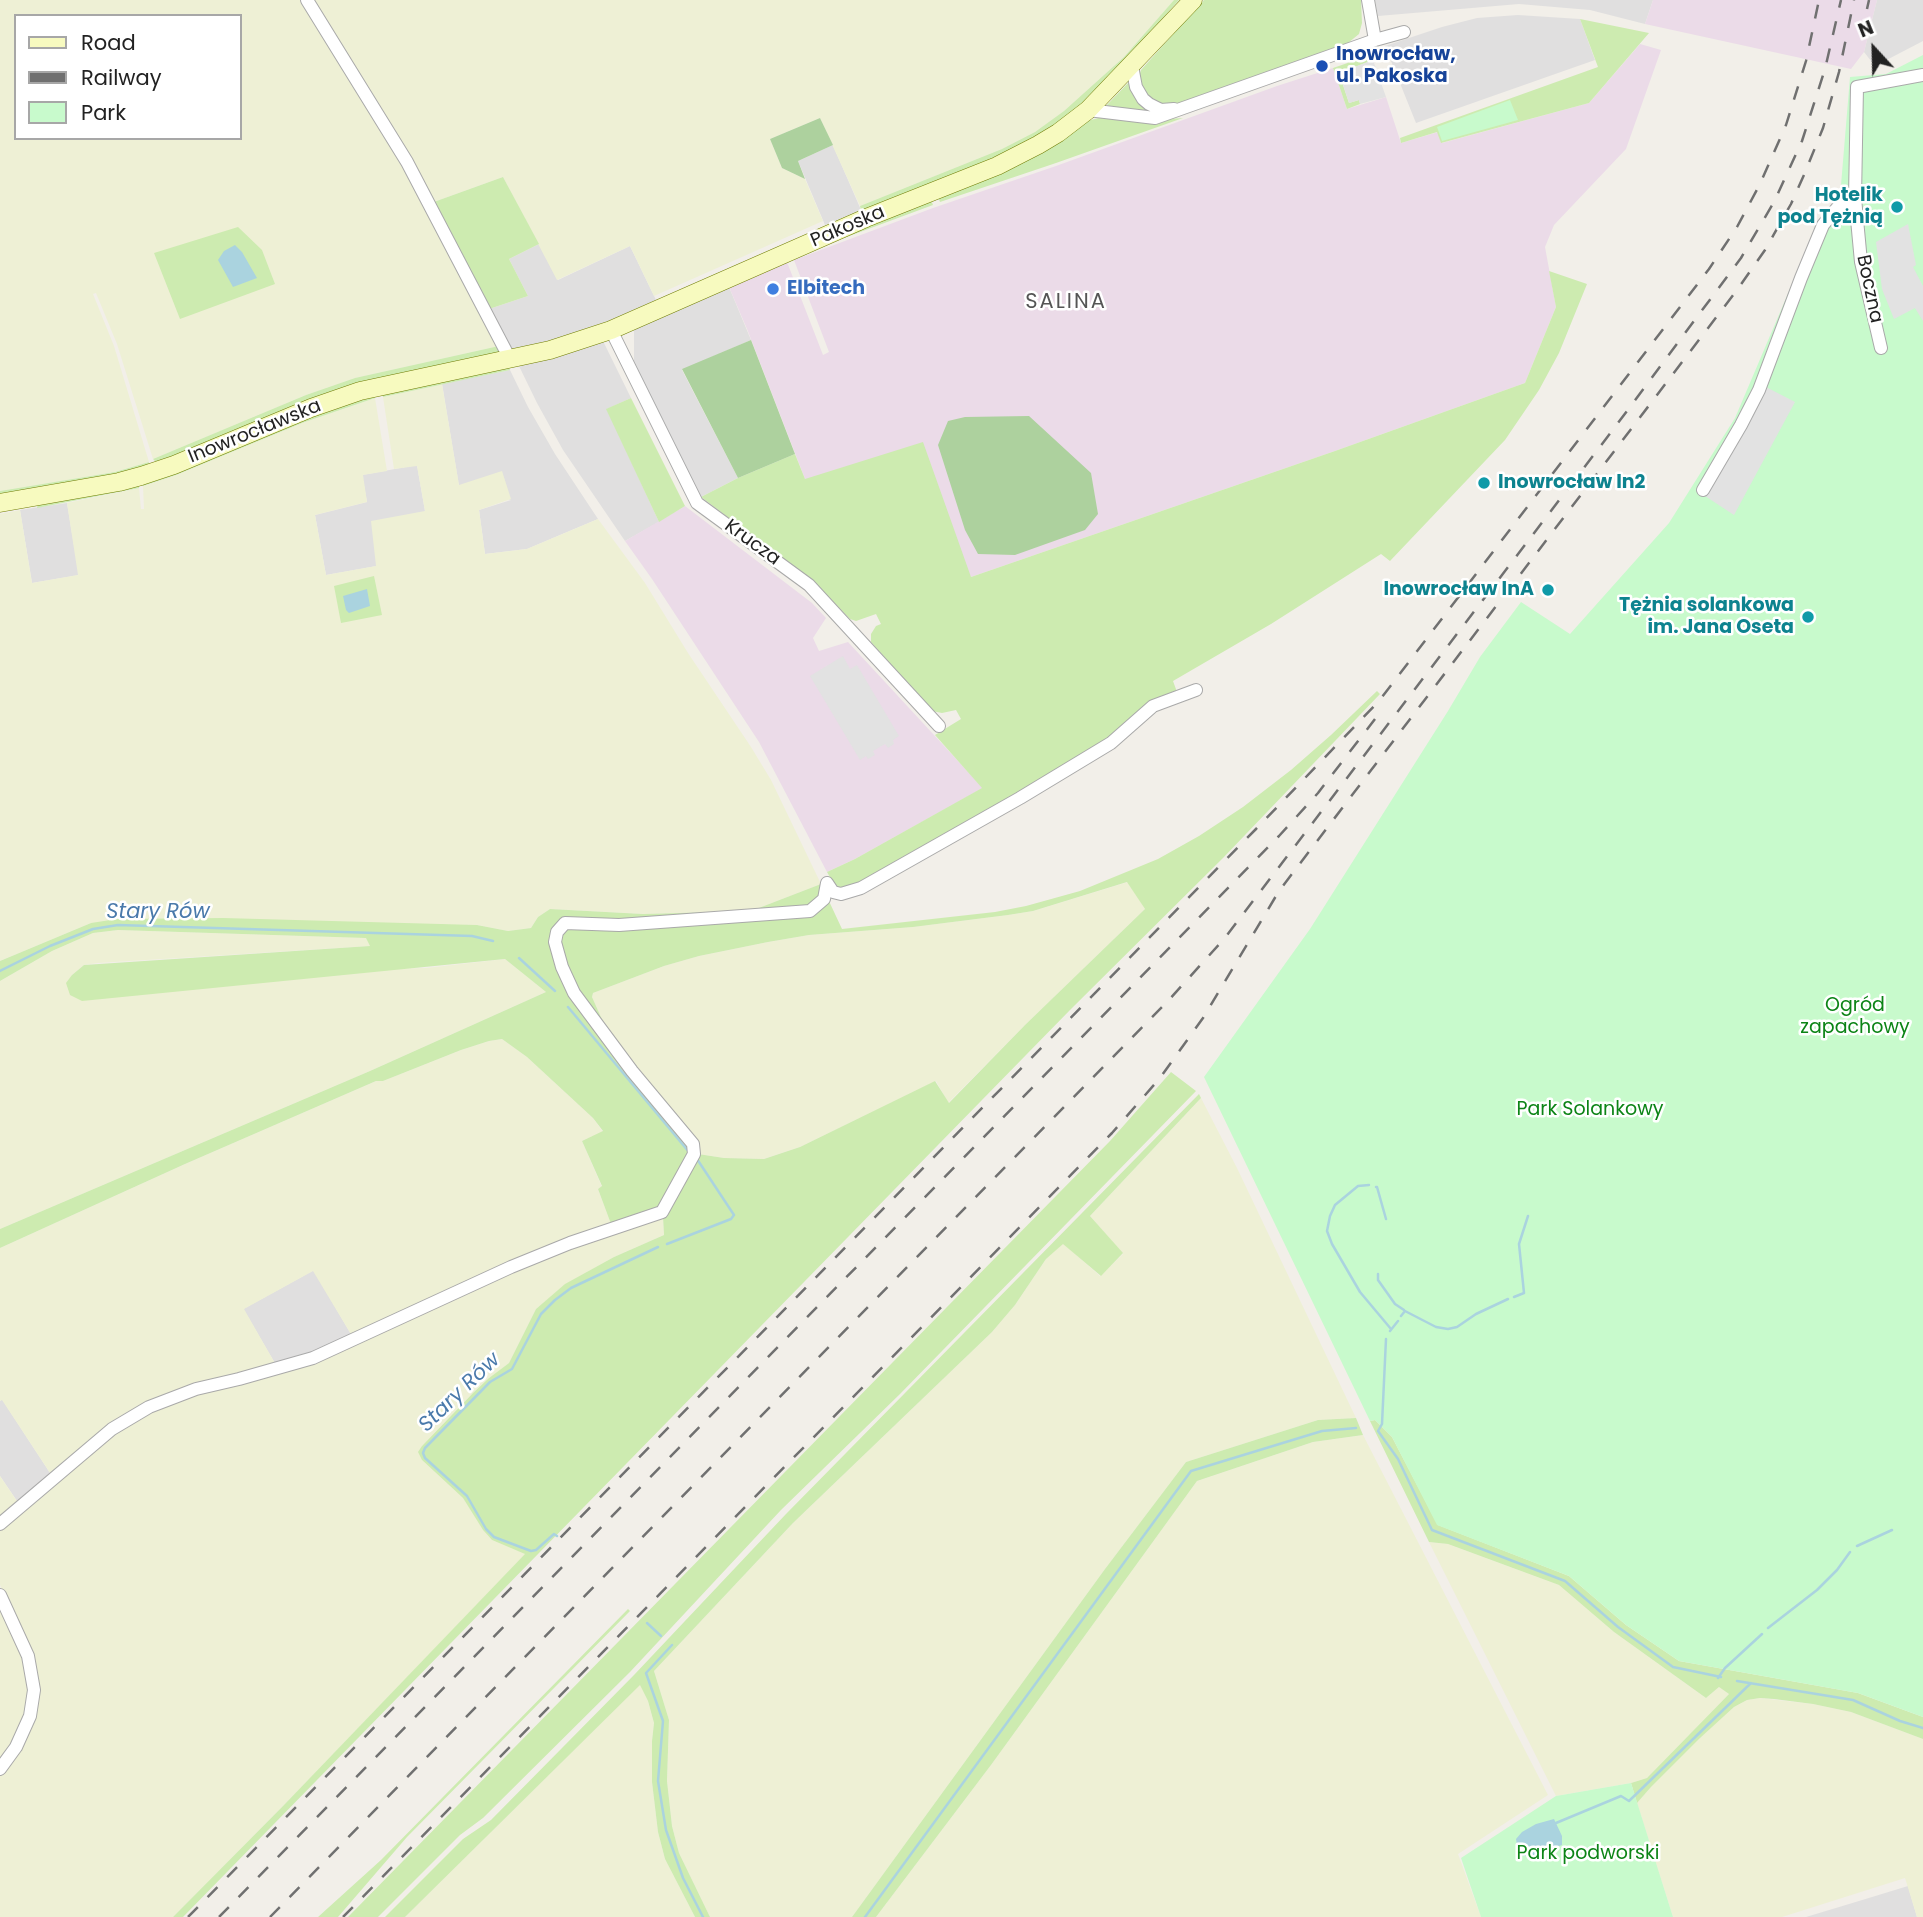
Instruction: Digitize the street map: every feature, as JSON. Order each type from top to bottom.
[{"type":"main road","name":"Pakoska","points":[[510,359],[570,344],[611,330],[866,218],[998,166],[1058,133],[1088,110],[1193,0]]},
{"type":"main road","name":"Inowrocławska","points":[[0,503],[130,480],[360,391],[510,359]]},
{"type":"street","points":[[307,0],[407,162],[510,359]]},
{"type":"street","points":[[1368,0],[1375,40]]},
{"type":"street","points":[[1088,110],[1155,118],[1404,32]]},
{"type":"street","points":[[1132,66],[1136,87],[1143,99],[1161,110],[1180,108]]},
{"type":"street","name":"Boczna","points":[[1881,348],[1861,262],[1856,198],[1857,87],[1922,77]]},
{"type":"street","points":[[1703,490],[1759,390],[1823,225],[1838,207],[1856,198]]},
{"type":"street","name":"Krucza","points":[[611,330],[697,503],[809,585],[940,726]]},
{"type":"street","points":[[0,1524],[112,1429],[149,1407],[196,1389],[313,1358],[511,1267],[569,1243],[662,1212],[694,1154],[693,1144],[632,1071],[574,993],[562,967],[555,942],[557,932],[565,923],[619,925],[810,911],[824,899],[827,883],[833,892],[841,894],[861,888],[1111,743],[1153,706],[1196,690]]},
{"type":"street","points":[[0,1595],[28,1657],[34,1690],[30,1716],[16,1747],[0,1769]]},
{"type":"shaded area","points":[[1375,0],[1653,0],[1645,24],[1590,10],[1519,4],[1378,16]]},
{"type":"shaded area","points":[[1653,0],[1877,0],[1864,52],[1851,69],[1645,24]]},
{"type":"shaded area","points":[[1877,0],[1923,0],[1923,41],[1875,66],[1864,52]]},
{"type":"shaded area","points":[[1518,15],[1580,19],[1595,60],[1416,123],[1385,46],[1477,18]]},
{"type":"shaded area","points":[[1640,44],[1661,50],[1626,149],[1554,225],[1545,247],[1556,307],[1525,383],[971,577],[805,479],[729,287],[787,262],[823,355],[829,352],[794,260],[933,208],[1333,68],[1347,109],[1386,97],[1401,143],[1438,132],[1442,143],[1589,103]]},
{"type":"shaded area","points":[[1373,60],[1386,97],[1360,104],[1359,100],[1349,103],[1339,73]]},
{"type":"shaded area","points":[[833,145],[861,210],[825,225],[798,161]]},
{"type":"shaded area","points":[[1908,224],[1916,265],[1913,267],[1923,286],[1923,321],[1915,308],[1894,319],[1882,289],[1876,242]]},
{"type":"shaded area","points":[[539,244],[558,280],[630,246],[656,300],[611,320],[511,351],[489,309],[528,296],[509,259]]},
{"type":"shaded area","points":[[729,287],[751,340],[682,370],[738,478],[701,497],[634,366],[634,329]]},
{"type":"shaded area","points":[[603,341],[631,398],[607,409],[659,522],[625,541],[563,450],[519,366]]},
{"type":"shaded area","points":[[510,370],[555,454],[598,519],[527,549],[485,554],[479,510],[511,500],[459,486],[442,384]]},
{"type":"shaded area","points":[[1766,387],[1795,402],[1734,515],[1705,496]]},
{"type":"shaded area","points":[[417,465],[425,511],[377,566],[326,575],[315,515],[367,502],[362,475]]},
{"type":"shaded area","points":[[67,503],[79,575],[32,583],[20,510]]},
{"type":"shaded area","points":[[685,506],[812,603],[826,618],[813,638],[819,651],[848,642],[983,788],[827,872],[759,742],[625,541]]},
{"type":"shaded area","points":[[843,656],[850,669],[857,665],[899,736],[888,748],[885,744],[873,751],[875,755],[868,759],[866,756],[860,760],[810,676]]},
{"type":"shaded area","points":[[314,1270],[352,1336],[276,1365],[243,1309]]},
{"type":"shaded area","points":[[2,1399],[52,1476],[19,1504],[0,1476]]},
{"type":"shaded area","points":[[1908,1886],[1917,1917],[1806,1917],[1859,1901]]},
{"type":"green space","points":[[0,0],[303,0],[403,164],[499,346],[355,378],[306,395],[153,459],[117,344],[96,293],[93,294],[114,346],[149,462],[115,472],[0,491]]},
{"type":"green space","points":[[311,0],[1174,0],[1124,57],[1064,111],[1035,132],[1002,149],[860,206],[820,118],[770,139],[782,168],[805,179],[823,221],[654,296],[630,246],[557,280],[503,177],[431,203]]},
{"type":"green space","points":[[1174,0],[1179,0],[1099,89],[1068,116],[1038,136],[1005,155],[833,225],[831,223],[861,210],[860,206],[1002,149],[1035,132],[1064,111],[1124,57]]},
{"type":"green space","points":[[1204,0],[1361,0],[1362,23],[1359,34],[1348,43],[1173,106],[1160,105],[1144,94],[1139,76],[1141,70]]},
{"type":"green space","points":[[1580,19],[1649,33],[1589,103],[1441,143],[1437,132],[1401,143],[1400,138],[1598,67]]},
{"type":"green space","points":[[1371,55],[1373,60],[1339,73],[1349,103],[1359,100],[1360,104],[1347,109],[1333,68]]},
{"type":"green space","name":"Park Solankowy","points":[[1923,55],[1923,1717],[1858,1693],[1679,1661],[1626,1625],[1569,1576],[1437,1525],[1392,1437],[1375,1420],[1370,1421],[1204,1077],[1310,929],[1480,657],[1521,602],[1570,634],[1669,523],[1735,418],[1804,256],[1820,225],[1840,197],[1850,77],[1886,74]]},
{"type":"green space","points":[[1130,81],[1151,110],[1147,114],[1104,108]]},
{"type":"green space","points":[[1510,100],[1518,120],[1442,141],[1437,127]]},
{"type":"green space","points":[[1106,116],[1183,118],[940,202],[938,197],[1087,121]]},
{"type":"green space","points":[[820,118],[833,145],[798,161],[805,179],[782,168],[770,139]]},
{"type":"green space","points":[[503,177],[539,244],[509,259],[528,296],[489,309],[431,203]]},
{"type":"green space","points":[[931,200],[933,205],[825,245],[824,242]]},
{"type":"green space","points":[[238,227],[262,250],[275,284],[180,319],[154,253]]},
{"type":"green space","points":[[1549,271],[1587,284],[1559,353],[1539,390],[1505,440],[1390,561],[1381,554],[1271,624],[1173,681],[1177,692],[1114,735],[1009,799],[859,885],[836,888],[827,872],[982,788],[935,735],[961,719],[956,710],[942,713],[932,711],[871,642],[871,634],[876,626],[881,624],[876,614],[856,621],[850,619],[813,581],[701,497],[795,454],[805,479],[923,442],[971,577],[1525,383],[1556,307]]},
{"type":"green space","points":[[751,340],[795,454],[738,478],[682,369]]},
{"type":"green space","points":[[499,346],[500,353],[358,383],[157,463],[153,459],[306,395],[355,378]]},
{"type":"green space","points":[[508,365],[510,370],[383,397],[382,391]]},
{"type":"green space","points":[[442,384],[459,485],[502,471],[511,499],[479,510],[485,554],[527,549],[598,519],[645,583],[751,747],[771,780],[821,884],[751,911],[643,914],[550,909],[538,917],[531,928],[508,931],[477,925],[91,923],[0,961],[0,514],[20,510],[32,583],[78,575],[67,503],[139,488],[141,509],[144,509],[143,486],[302,423],[375,398],[387,471],[363,475],[367,502],[315,515],[326,575],[376,566],[371,521],[425,511],[417,466],[394,469],[383,397]]},
{"type":"green space","points":[[373,393],[375,398],[302,423],[143,486],[143,481]]},
{"type":"green space","points":[[631,398],[685,506],[659,522],[606,409]]},
{"type":"green space","points":[[1029,416],[1091,473],[1098,514],[1085,530],[1015,555],[978,554],[965,530],[938,445],[948,421],[965,417]]},
{"type":"green space","points":[[149,462],[147,467],[117,475],[0,495],[0,491],[115,472]]},
{"type":"green space","points":[[139,483],[139,488],[37,508],[38,503]]},
{"type":"green space","points":[[374,576],[382,615],[341,623],[334,586]]},
{"type":"green space","points":[[1377,691],[1380,694],[1223,858],[1070,1010],[183,1917],[173,1917],[525,1554],[492,1540],[463,1498],[422,1460],[418,1452],[473,1393],[509,1363],[536,1309],[565,1284],[614,1257],[664,1235],[663,1217],[698,1154],[764,1159],[800,1147],[935,1081],[949,1103],[1145,909],[1127,882],[1033,911],[913,927],[809,935],[699,956],[593,993],[592,997],[608,1033],[689,1145],[690,1156],[660,1208],[611,1224],[598,1189],[602,1186],[582,1141],[603,1131],[593,1118],[527,1057],[502,1039],[461,1050],[383,1081],[376,1081],[0,1248],[0,1229],[370,1071],[546,992],[505,959],[82,1001],[70,995],[66,983],[84,965],[370,946],[366,938],[118,930],[93,933],[52,951],[0,981],[0,961],[91,923],[117,919],[223,918],[477,925],[508,931],[531,928],[538,917],[550,909],[643,914],[751,911],[821,884],[842,929],[995,912],[1026,906],[1080,891],[1158,859],[1199,836],[1291,770]]},
{"type":"green space","points":[[1128,882],[1145,909],[948,1103],[936,1081],[800,1147],[764,1159],[698,1154],[608,1033],[592,997],[593,993],[699,956],[809,935],[913,927],[1033,911]]},
{"type":"green space","points":[[118,930],[367,938],[371,946],[98,963],[84,965],[72,975],[426,968],[505,959],[546,992],[370,1071],[0,1229],[0,981],[52,951],[93,933]]},
{"type":"green space","points":[[502,1039],[527,1057],[593,1118],[603,1132],[582,1141],[602,1187],[598,1189],[611,1224],[352,1336],[313,1271],[244,1309],[276,1365],[148,1403],[52,1476],[2,1400],[0,1401],[0,1248],[376,1081],[383,1081],[461,1050]]},
{"type":"green space","points":[[1171,1072],[1196,1091],[900,1394],[781,1510],[630,1672],[483,1818],[460,1835],[378,1917],[348,1917],[1110,1141]]},
{"type":"green space","points":[[1199,1094],[1201,1098],[1090,1216],[1123,1253],[1101,1276],[1063,1244],[1046,1259],[1015,1305],[992,1332],[793,1523],[654,1671],[669,1720],[667,1781],[672,1826],[679,1853],[710,1917],[695,1917],[665,1859],[658,1832],[652,1782],[654,1723],[640,1685],[405,1917],[385,1917],[463,1839],[491,1820],[634,1675],[786,1514]]},
{"type":"green space","points":[[1201,1098],[1356,1418],[1318,1420],[1186,1462],[852,1917],[710,1917],[679,1853],[672,1826],[667,1781],[669,1720],[654,1671],[793,1523],[992,1332],[1015,1305],[1046,1259],[1063,1243],[1100,1276],[1123,1254],[1090,1216]]},
{"type":"green space","points":[[663,1217],[664,1235],[614,1257],[566,1284],[536,1309],[509,1363],[473,1393],[422,1446],[422,1460],[463,1498],[492,1540],[526,1554],[173,1917],[0,1917],[0,1774],[33,1717],[31,1655],[0,1585],[0,1529],[115,1432],[150,1411],[197,1392],[241,1382],[572,1247]]},
{"type":"green space","points":[[1356,1418],[1363,1435],[1313,1442],[1197,1481],[991,1765],[876,1917],[852,1917],[1186,1462],[1318,1420]]},
{"type":"green space","points":[[1375,1420],[1392,1437],[1438,1525],[1569,1576],[1626,1625],[1679,1661],[1858,1693],[1923,1717],[1923,1739],[1851,1712],[1774,1699],[1747,1700],[1734,1707],[1699,1739],[1637,1803],[1631,1783],[1647,1778],[1729,1694],[1719,1687],[1706,1698],[1614,1632],[1559,1585],[1448,1544],[1429,1542],[1370,1421]]},
{"type":"green space","points":[[1363,1435],[1548,1795],[1458,1854],[1481,1917],[876,1917],[991,1765],[1197,1481],[1313,1442]]},
{"type":"green space","points":[[0,1476],[19,1504],[0,1519]]},
{"type":"green space","points":[[1429,1542],[1448,1544],[1559,1585],[1614,1632],[1706,1698],[1719,1687],[1729,1694],[1647,1778],[1556,1796]]},
{"type":"green space","points":[[0,1603],[25,1658],[30,1690],[27,1716],[13,1746],[0,1763]]},
{"type":"green space","points":[[628,1609],[630,1611],[407,1837],[338,1917],[318,1917],[381,1860]]},
{"type":"green space","points":[[640,1684],[654,1723],[652,1782],[658,1832],[665,1859],[695,1917],[405,1917]]},
{"type":"green space","points":[[1760,1698],[1813,1704],[1851,1712],[1923,1739],[1923,1917],[1917,1917],[1905,1878],[1782,1917],[1673,1917],[1637,1803],[1734,1707],[1747,1700]]},
{"type":"green space","name":"Park podworski","points":[[1631,1783],[1673,1917],[1481,1917],[1461,1858],[1556,1796]]},
{"type":"water","points":[[235,245],[257,278],[233,287],[218,260],[224,251]]},
{"type":"water","points":[[367,589],[370,606],[349,613],[343,596]]},
{"type":"water","points":[[1554,1819],[1562,1836],[1562,1845],[1535,1855],[1522,1856],[1518,1851],[1516,1839],[1522,1832],[1536,1824]]},
{"type":"waterway","name":"Stary Rów","points":[[0,971],[50,946],[93,929],[118,925],[472,936],[493,941]]},
{"type":"waterway","name":"Stary Rów","points":[[519,958],[555,991]]},
{"type":"waterway","name":"Stary Rów","points":[[568,1007],[689,1152]]},
{"type":"waterway","name":"Stary Rów","points":[[667,1244],[731,1219],[734,1215],[697,1159]]},
{"type":"waterway","points":[[1369,1185],[1358,1186],[1335,1205],[1327,1231],[1360,1292],[1391,1329]]},
{"type":"waterway","points":[[1376,1187],[1386,1219]]},
{"type":"waterway","points":[[1514,1297],[1524,1293],[1519,1244],[1528,1216]]},
{"type":"waterway","name":"Stary Rów","points":[[557,1536],[554,1534],[536,1550],[531,1551],[494,1537],[486,1529],[467,1496],[425,1458],[423,1453],[490,1382],[512,1369],[541,1314],[555,1300],[571,1288],[658,1247]]},
{"type":"waterway","points":[[1378,1274],[1378,1280],[1395,1304],[1404,1310]]},
{"type":"waterway","points":[[1401,1316],[1405,1311],[1436,1327],[1448,1329],[1457,1327],[1476,1314],[1508,1299]]},
{"type":"waterway","points":[[1390,1331],[1398,1321]]},
{"type":"waterway","points":[[1386,1339],[1382,1424],[1378,1431],[1398,1459],[1432,1530],[1565,1581],[1618,1627],[1673,1667],[1721,1677]]},
{"type":"waterway","points":[[865,1917],[1191,1471],[1322,1431],[1356,1428]]},
{"type":"waterway","points":[[1857,1546],[1892,1530]]},
{"type":"waterway","points":[[1768,1628],[1817,1590],[1850,1552]]},
{"type":"waterway","name":"Stary Rów","points":[[647,1623],[661,1636]]},
{"type":"waterway","points":[[1718,1678],[1725,1668],[1762,1634]]},
{"type":"waterway","name":"Stary Rów","points":[[672,1645],[646,1673],[663,1721],[658,1781],[666,1830],[683,1878],[703,1917]]},
{"type":"waterway","points":[[1737,1681],[1853,1700],[1923,1728]]},
{"type":"waterway","points":[[1556,1823],[1621,1796],[1629,1801],[1751,1683]]},
{"type":"railway","points":[[188,1917],[1379,701],[1709,269],[1737,227],[1760,184],[1786,125],[1806,61],[1819,0]]},
{"type":"railway","points":[[270,1917],[1167,1002],[1224,939],[1741,258],[1774,202],[1802,141],[1825,69],[1841,0]]},
{"type":"railway","points":[[343,1917],[1112,1133],[1160,1078],[1203,1018],[1279,891],[1765,250],[1791,204],[1823,128],[1839,72],[1854,0]]},
{"type":"railway","points":[[1867,9],[1869,0]]},
{"type":"railway","points":[[219,1917],[1279,836],[1318,793],[1375,719]]},
{"type":"place","name":"Inowrocław, ul. Pakoska","points":[[1322,66]]},
{"type":"place","name":"Hotelik pod Tężnią","points":[[1897,207]]},
{"type":"place","name":"Elbitech","points":[[773,289]]},
{"type":"place","name":"Inowrocław In2","points":[[1484,483]]},
{"type":"place","name":"Inowrocław InA","points":[[1548,590]]},
{"type":"place","name":"Tężnia solankowa im. Jana Oseta","points":[[1808,617]]},
{"type":"district","name":"SALINA","points":[[1066,303]]},
{"type":"park label","name":"Ogród zapachowy","points":[[1855,1017]]}]
